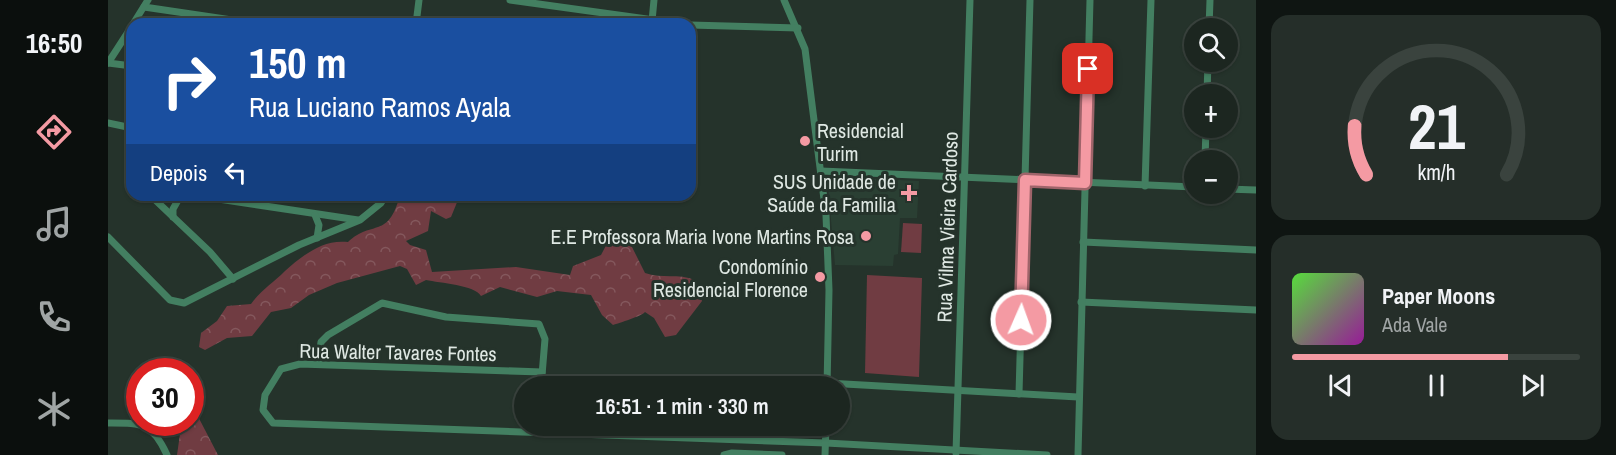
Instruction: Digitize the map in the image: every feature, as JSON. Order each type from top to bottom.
[{"type":"street","points":[[417,18],[419,0]]},
{"type":"street","points":[[510,0],[626,18]]},
{"type":"street","points":[[652,18],[654,0]]},
{"type":"street","points":[[784,0],[798,28],[809,69],[821,171],[829,290],[827,376]]},
{"type":"street","name":"Rua Vilma Vieira Cardoso","points":[[956,453],[970,0]]},
{"type":"street","points":[[1019,394],[1030,0]]},
{"type":"street","points":[[1078,455],[1090,0]]},
{"type":"street","points":[[1145,186],[1151,0]]},
{"type":"street","points":[[1209,18],[1210,0]]},
{"type":"street","points":[[137,18],[146,4],[224,18]]},
{"type":"street","points":[[696,25],[798,28]]},
{"type":"street","points":[[126,36],[108,63],[126,65]]},
{"type":"street","points":[[108,123],[126,127]]},
{"type":"street","points":[[821,171],[1184,188]]},
{"type":"street","points":[[1238,189],[1256,190]]},
{"type":"street","points":[[156,201],[233,279]]},
{"type":"street","points":[[173,217],[173,208],[177,201]]},
{"type":"street","points":[[229,201],[360,220]]},
{"type":"street","points":[[108,237],[170,300],[184,303],[317,238],[360,220],[382,201]]},
{"type":"street","points":[[315,215],[319,225],[317,238]]},
{"type":"street","points":[[1083,242],[1256,250]]},
{"type":"street","points":[[1082,302],[1256,310]]},
{"type":"street","points":[[318,364],[321,342],[328,335],[382,303],[446,317],[539,324],[545,339],[542,376]]},
{"type":"street","name":"Rua Walter Tavares Fontes","points":[[514,434],[273,423],[265,415],[263,402],[281,369],[300,364],[542,372]]},
{"type":"street","points":[[850,386],[1078,397]]},
{"type":"street","points":[[108,423],[137,423],[148,428],[158,435],[166,455]]},
{"type":"street","points":[[575,436],[826,443],[956,453],[1047,455]]},
{"type":"street","points":[[825,455],[826,436]]},
{"type":"street","points":[[724,455],[732,453],[782,455]]},
{"type":"shaded area","name":"E.E Professora Maria Ivone Martins Rosa","points":[[837,177],[919,181],[917,218],[900,218],[898,254],[894,255],[893,266],[835,265],[828,186]]},
{"type":"green space","points":[[398,201],[458,201],[451,217],[446,219],[431,211],[428,231],[406,241],[410,245],[426,250],[432,272],[516,267],[570,275],[573,266],[601,255],[611,236],[622,232],[631,233],[631,245],[645,273],[695,280],[702,301],[676,335],[665,337],[654,318],[645,312],[613,325],[602,315],[591,295],[557,291],[537,297],[500,287],[481,296],[472,289],[448,283],[426,280],[416,285],[407,269],[400,266],[337,283],[309,295],[291,308],[271,312],[252,336],[227,338],[205,350],[199,347],[201,333],[217,321],[227,306],[251,304],[306,254],[330,243],[348,242],[365,231],[385,224]]},
{"type":"green space","points":[[903,223],[922,224],[921,253],[901,252]]},
{"type":"green space","points":[[867,275],[922,278],[919,377],[865,373]]},
{"type":"green space","points":[[204,428],[218,455],[177,455],[180,436],[204,436]]},
{"type":"place","name":"Residencial Turim","points":[[805,141]]},
{"type":"place","name":"SUS Unidade de Saúde da Familia","points":[[909,193]]},
{"type":"place","name":"E.E Professora Maria Ivone Martins Rosa","points":[[866,236]]},
{"type":"place","name":"Condomínio Residencial Florence","points":[[820,277]]},
{"type":"route","points":[[1021,320],[1025,180],[1085,183],[1088,69]]}]
